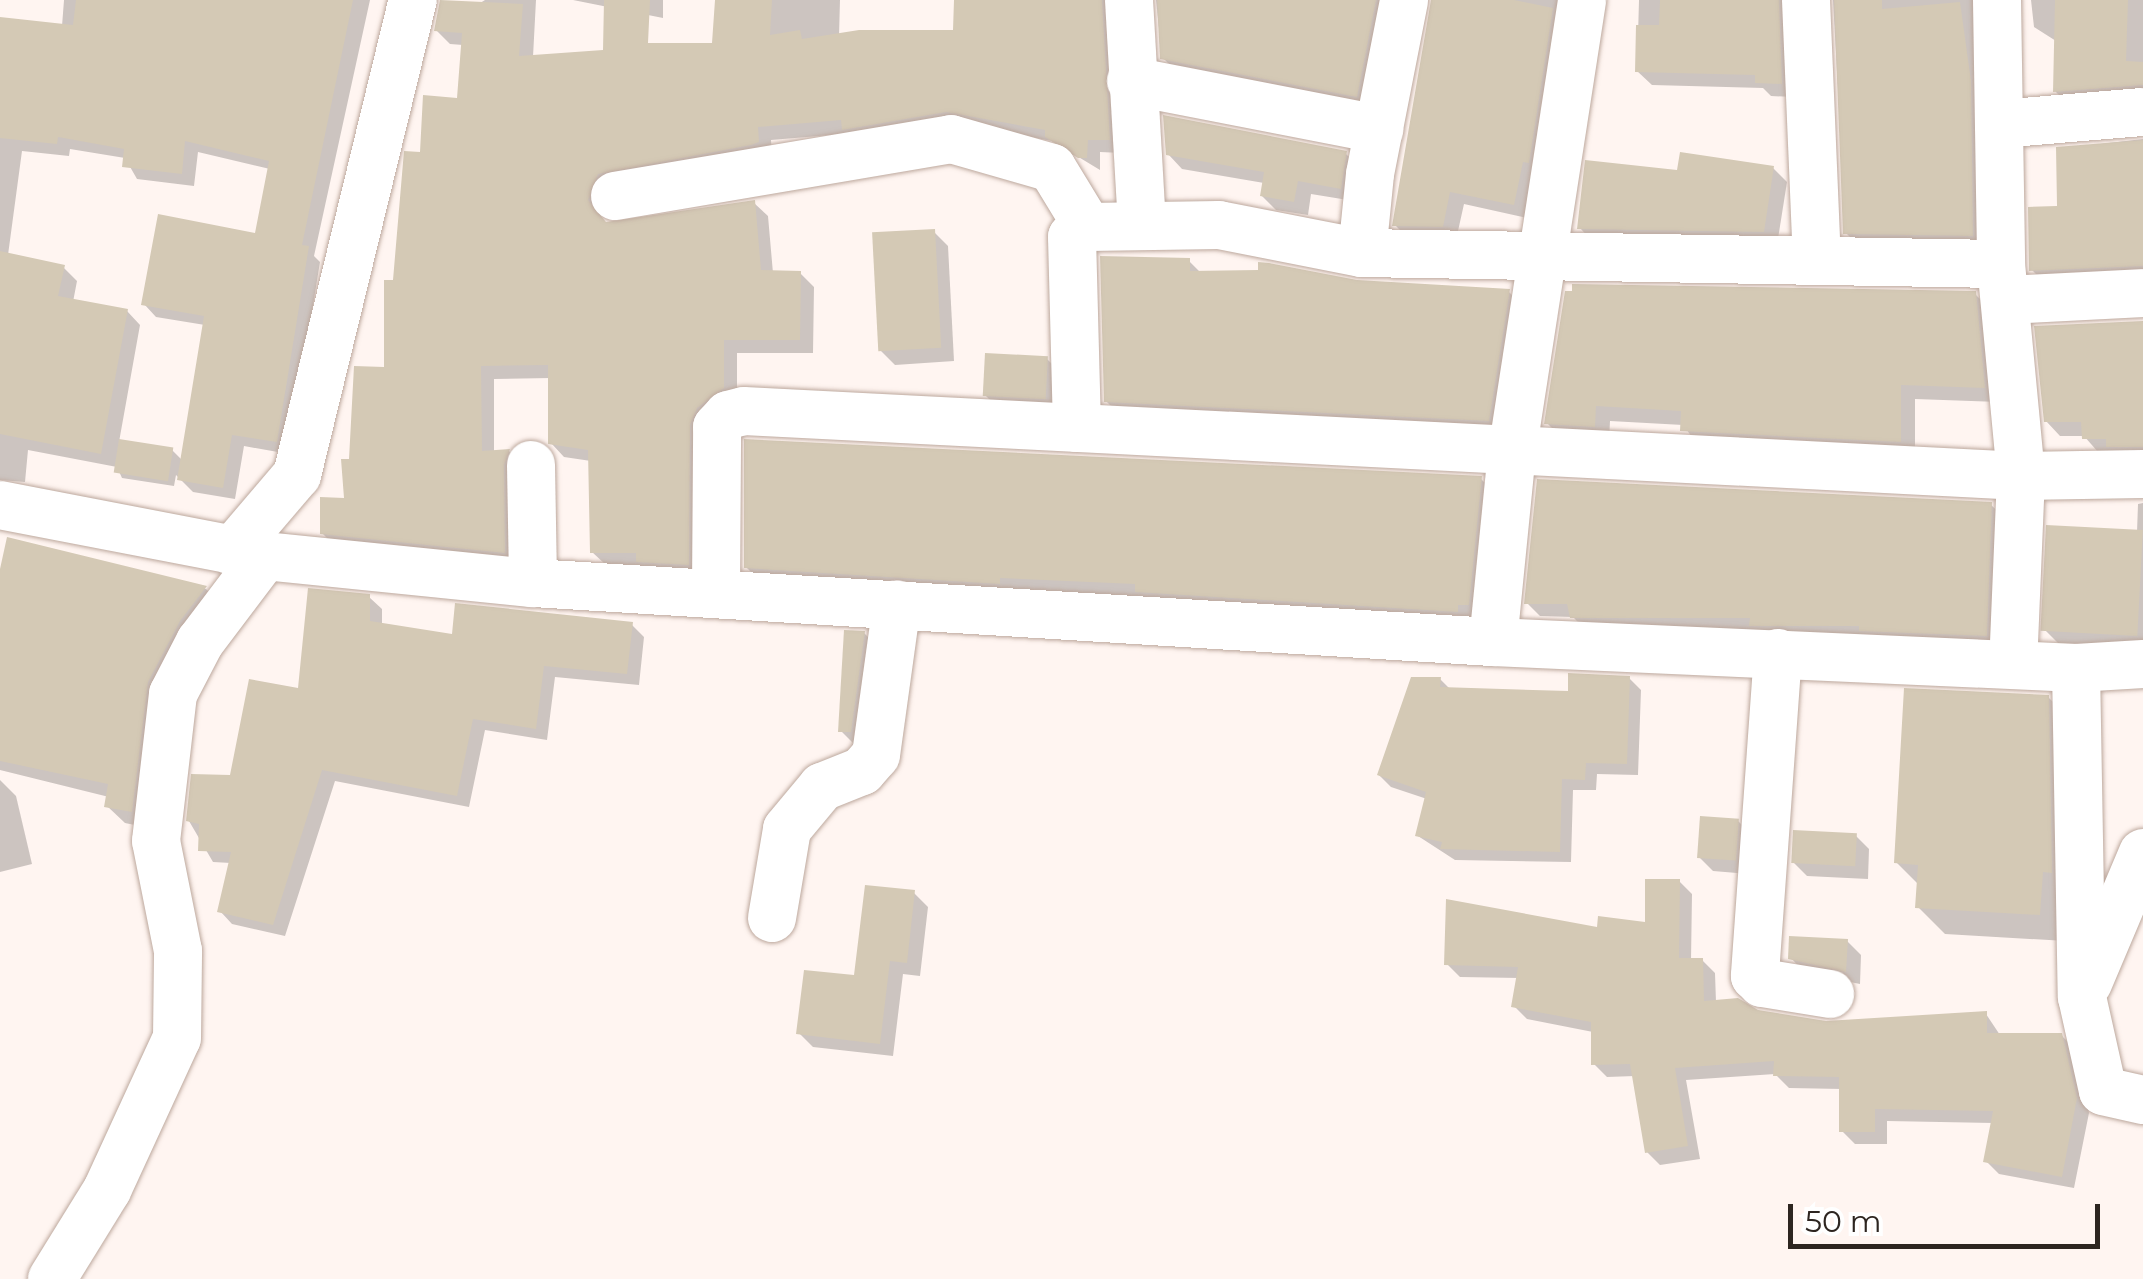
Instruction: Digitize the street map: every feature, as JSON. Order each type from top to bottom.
[{"type":"street","points":[[52,1279],[107,1190],[177,1038],[178,952],[156,841],[173,694],[248,554],[298,475],[413,0]]},
{"type":"street","points":[[1129,0],[1142,224]]},
{"type":"street","points":[[1362,252],[1379,129],[1404,0]]},
{"type":"street","points":[[1806,0],[1817,260]]},
{"type":"street","points":[[1996,0],[2004,282],[2022,476],[2013,665]]},
{"type":"street","points":[[1493,642],[1512,453],[1546,258],[1574,2]]},
{"type":"street","points":[[1131,81],[1379,129]]},
{"type":"street","points":[[1999,124],[2143,112]]},
{"type":"street","points":[[615,196],[950,139],[1052,168],[1088,227]]},
{"type":"street","points":[[1077,428],[1072,237],[1088,227],[1237,227],[1362,252],[1817,260],[2004,282],[2143,293]]},
{"type":"street","points":[[716,590],[717,427],[728,415],[1077,428],[2022,476],[2143,474]]},
{"type":"street","points":[[531,466],[533,583]]},
{"type":"street","points":[[0,505],[248,554],[533,583],[716,590],[1493,642],[2076,668],[2143,664]]},
{"type":"street","points":[[772,918],[787,830],[822,787],[862,770],[876,755],[896,604]]},
{"type":"street","points":[[1778,653],[1756,976],[1762,983],[1830,994]]},
{"type":"street","points":[[2076,668],[2082,997],[2103,1091],[2143,1100]]},
{"type":"street","points":[[2082,997],[2143,853]]},
{"type":"building","points":[[76,0],[353,0],[302,245],[309,246],[277,442],[232,435],[223,488],[177,480],[204,316],[141,305],[158,214],[255,233],[269,161],[185,141],[182,174],[122,167],[124,149],[58,137],[57,144],[0,138],[0,17],[73,25]]},
{"type":"building","points":[[440,0],[523,4],[519,56],[603,50],[604,0],[650,0],[648,43],[712,43],[715,0],[772,0],[770,35],[800,30],[802,39],[859,30],[953,30],[954,0],[1102,0],[1110,140],[1088,140],[1087,158],[1078,158],[1045,137],[1045,130],[946,112],[842,130],[841,120],[758,127],[759,142],[751,145],[598,174],[588,200],[606,222],[755,200],[761,270],[801,271],[800,340],[724,340],[724,388],[697,408],[690,425],[689,565],[636,562],[636,553],[590,553],[588,450],[548,444],[548,365],[481,366],[482,451],[510,449],[504,465],[505,553],[320,534],[320,497],[344,498],[341,459],[349,459],[354,366],[384,367],[384,280],[393,280],[404,151],[420,152],[423,95],[457,98],[462,33],[434,31]]},
{"type":"building","points":[[1157,0],[1376,0],[1357,97],[1160,59]]},
{"type":"building","points":[[1431,0],[1514,0],[1553,8],[1529,163],[1523,162],[1514,205],[1450,192],[1443,227],[1392,226]]},
{"type":"building","points":[[1660,0],[1779,0],[1782,84],[1755,83],[1755,75],[1635,72],[1636,25],[1659,25]]},
{"type":"building","points":[[1834,0],[1882,0],[1882,9],[1960,2],[1971,81],[1973,236],[1843,234]]},
{"type":"building","points":[[2055,0],[2128,0],[2126,61],[2143,62],[2143,85],[2053,92]]},
{"type":"building","points":[[1163,115],[1347,151],[1341,189],[1298,181],[1294,202],[1260,196],[1264,172],[1166,155]]},
{"type":"building","points":[[2143,140],[2143,266],[2029,271],[2028,207],[2057,206],[2056,147]]},
{"type":"building","points":[[1680,152],[1774,166],[1764,232],[1577,229],[1585,160],[1677,170]]},
{"type":"building","points":[[935,229],[941,348],[878,351],[872,232]]},
{"type":"building","points":[[0,251],[65,265],[58,296],[128,309],[101,454],[0,434]]},
{"type":"building","points":[[1100,256],[1190,258],[1190,271],[1258,270],[1258,262],[1357,280],[1510,289],[1489,421],[1104,402]]},
{"type":"building","points":[[1572,284],[1976,291],[1985,388],[1901,385],[1901,442],[1680,431],[1681,411],[1596,406],[1595,427],[1544,424],[1565,291],[1572,291]]},
{"type":"building","points":[[2143,321],[2143,447],[2106,447],[2106,439],[2082,439],[2081,422],[2044,422],[2034,326]]},
{"type":"building","points":[[985,353],[1048,356],[1046,399],[983,396]]},
{"type":"building","points":[[119,439],[173,448],[168,481],[114,473]]},
{"type":"building","points":[[744,439],[1482,476],[1469,605],[1458,605],[1458,612],[1135,592],[1135,584],[1000,578],[1000,584],[744,568]]},
{"type":"building","points":[[1537,479],[1992,502],[1987,636],[1859,631],[1859,626],[1749,626],[1750,618],[1570,618],[1567,604],[1524,604]]},
{"type":"building","points":[[2046,525],[2143,530],[2137,636],[2040,631]]},
{"type":"building","points":[[7,537],[207,586],[180,621],[148,682],[132,812],[104,807],[108,784],[0,761],[0,569]]},
{"type":"building","points":[[308,588],[370,594],[370,621],[452,634],[455,603],[633,622],[627,674],[544,666],[536,729],[473,719],[457,796],[322,770],[273,925],[217,912],[231,852],[198,851],[199,824],[186,821],[191,774],[230,775],[249,679],[298,688]]},
{"type":"building","points":[[844,630],[865,631],[851,732],[838,732]]},
{"type":"building","points":[[1568,673],[1630,676],[1627,764],[1586,763],[1585,780],[1562,779],[1560,852],[1440,849],[1442,842],[1415,836],[1426,792],[1377,775],[1411,677],[1441,677],[1440,687],[1568,691]]},
{"type":"building","points":[[1904,688],[2049,695],[2052,873],[2043,872],[2040,915],[1915,908],[1918,865],[1894,863]]},
{"type":"building","points":[[1700,816],[1739,819],[1736,861],[1697,858]]},
{"type":"building","points":[[1793,830],[1857,833],[1855,866],[1791,863]]},
{"type":"building","points":[[1645,879],[1680,879],[1679,958],[1703,958],[1704,1001],[1738,998],[1758,1010],[1826,1021],[1987,1011],[1987,1033],[2062,1033],[2077,1098],[2062,1177],[1983,1162],[1993,1111],[1875,1109],[1875,1132],[1839,1132],[1839,1077],[1773,1076],[1774,1061],[1675,1068],[1688,1146],[1645,1153],[1630,1064],[1591,1065],[1591,1022],[1511,1007],[1518,967],[1444,965],[1446,899],[1597,927],[1598,916],[1645,922]]},
{"type":"building","points":[[865,885],[915,890],[907,963],[890,961],[880,1044],[796,1034],[804,970],[854,975]]},
{"type":"building","points":[[1789,936],[1848,939],[1846,972],[1788,959]]}]
